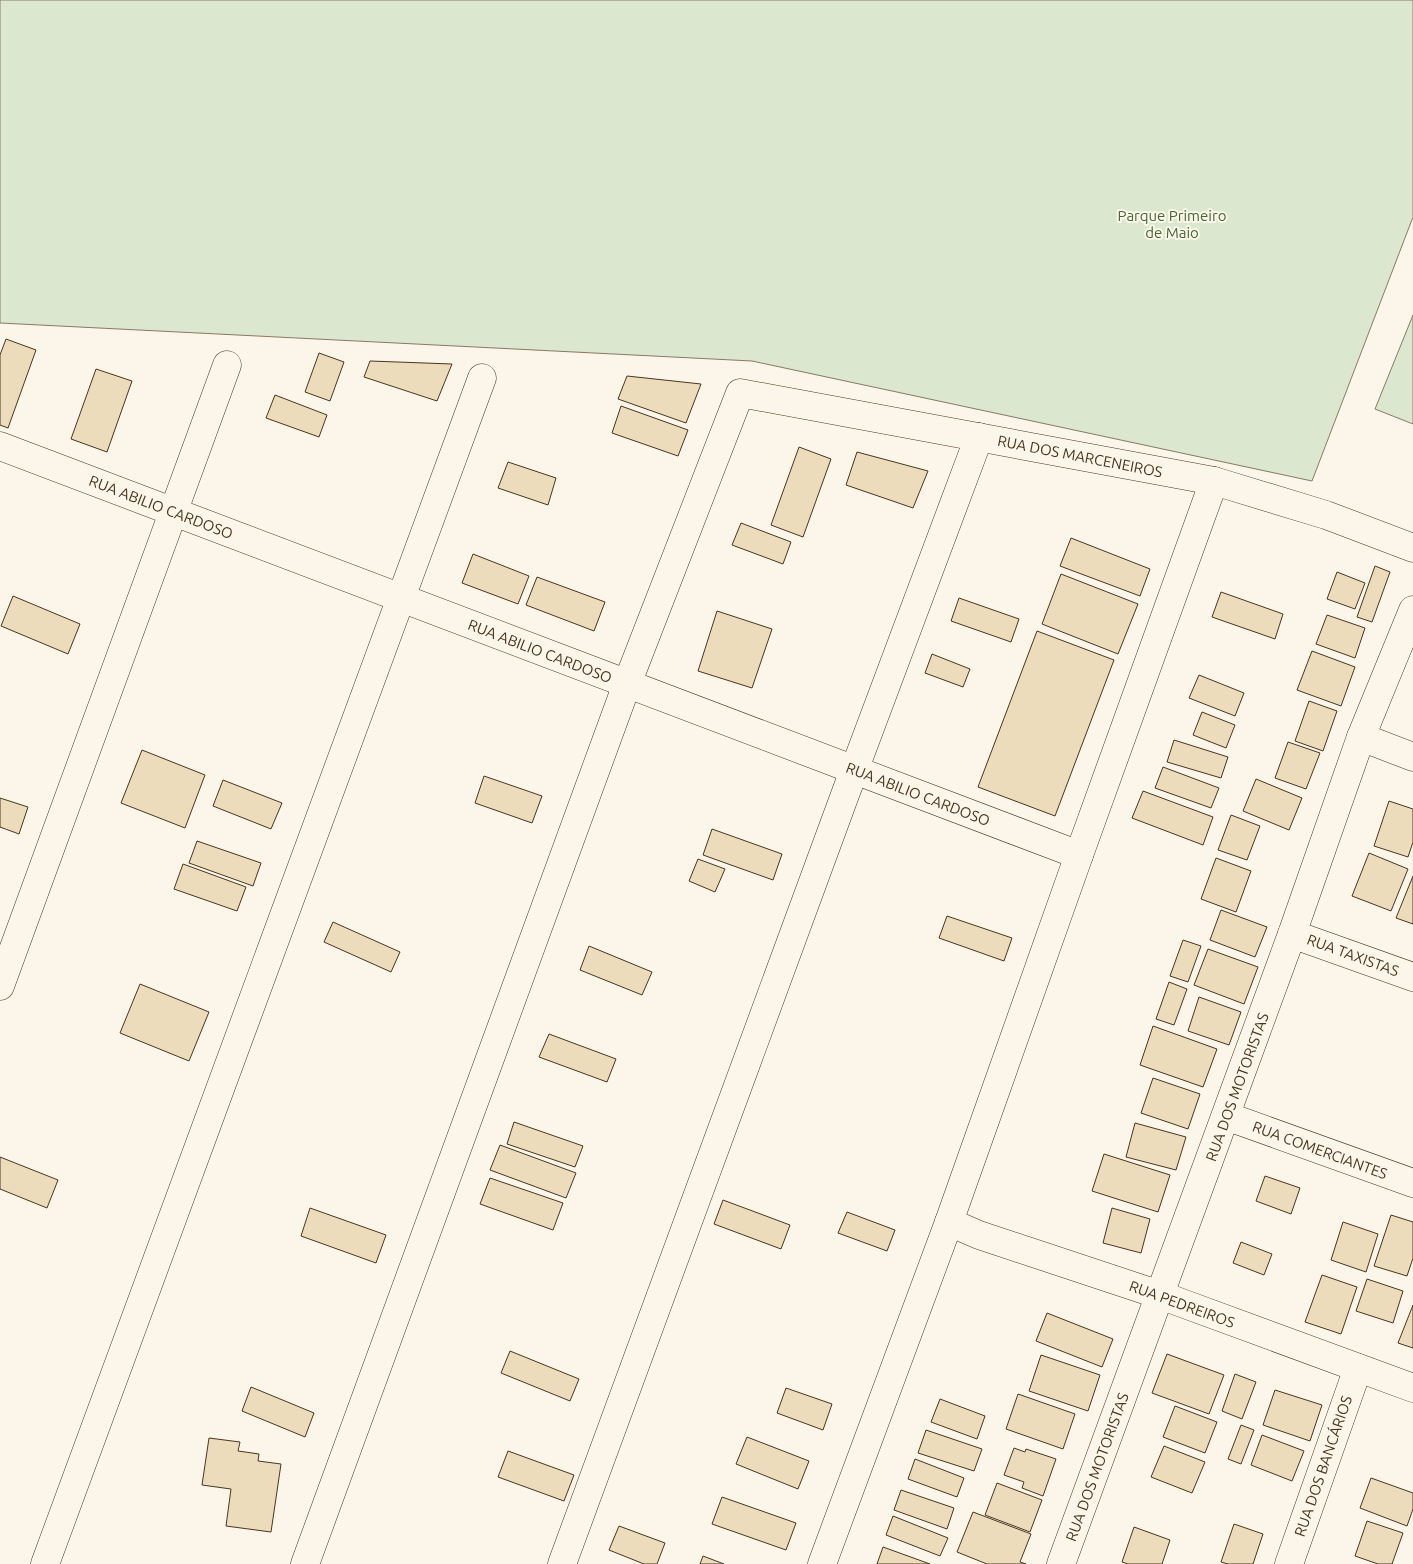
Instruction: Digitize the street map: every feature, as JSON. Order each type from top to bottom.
[{"type":"street","points":[[0,986],[227,365]]},
{"type":"street","points":[[45,1564],[482,378]]},
{"type":"street","name":"RUA DOS MARCENEIROS","points":[[627,684],[740,393],[1214,481],[1326,515],[1413,548]]},
{"type":"street","points":[[562,1564],[854,770],[979,437]]},
{"type":"street","name":"RUA ABILIO CARDOSO","points":[[0,446],[1079,856]]},
{"type":"street","points":[[822,1564],[949,1222],[1214,481]]},
{"type":"street","name":"RUA DOS MOTORISTAS","points":[[1061,1564],[1226,1116],[1361,737],[1413,610]]},
{"type":"street","points":[[305,1564],[627,684]]},
{"type":"street","points":[[1361,737],[1413,757]]},
{"type":"street","name":"RUA TAXISTAS","points":[[1292,934],[1413,977]]},
{"type":"street","name":"RUA COMERCIANTES","points":[[1226,1116],[1413,1183]]},
{"type":"street","name":"RUA PEDREIROS","points":[[949,1222],[979,1234],[1160,1295],[1413,1388]]},
{"type":"street","name":"RUA DOS BANCÁRIOS","points":[[1289,1564],[1358,1368]]},
{"type":"green space","name":"Parque Primeiro de Maio","points":[[0,0],[1413,0],[1413,217],[1312,481],[752,361],[0,323]]},
{"type":"green space","points":[[1413,315],[1413,424],[1375,409]]},
{"type":"building","points":[[6,339],[36,350],[8,428],[0,425],[0,355]]},
{"type":"building","points":[[319,353],[344,362],[330,401],[305,392]]},
{"type":"building","points":[[370,361],[452,364],[437,401],[364,377]]},
{"type":"building","points":[[96,369],[132,381],[107,452],[71,439]]},
{"type":"building","points":[[627,376],[701,384],[686,423],[618,399]]},
{"type":"building","points":[[275,395],[327,415],[319,437],[266,418]]},
{"type":"building","points":[[621,406],[688,430],[678,456],[612,433]]},
{"type":"building","points":[[799,447],[831,459],[803,537],[771,525]]},
{"type":"building","points":[[857,452],[928,471],[913,508],[846,485]]},
{"type":"building","points":[[508,462],[556,478],[548,505],[498,488]]},
{"type":"building","points":[[741,523],[791,542],[783,564],[732,545]]},
{"type":"building","points":[[1071,538],[1150,569],[1140,596],[1060,566]]},
{"type":"building","points":[[473,554],[529,576],[518,604],[462,583]]},
{"type":"building","points":[[1375,566],[1390,572],[1372,622],[1357,617]]},
{"type":"building","points":[[1337,572],[1365,583],[1355,609],[1327,599]]},
{"type":"building","points":[[1061,574],[1138,604],[1118,654],[1042,624]]},
{"type":"building","points":[[537,577],[605,602],[594,631],[526,605]]},
{"type":"building","points":[[1221,592],[1283,614],[1275,639],[1212,617]]},
{"type":"building","points":[[13,596],[80,624],[68,654],[1,626]]},
{"type":"building","points":[[959,598],[1019,619],[1011,642],[951,621]]},
{"type":"building","points":[[717,611],[772,629],[752,688],[698,671]]},
{"type":"building","points":[[1327,615],[1365,628],[1355,658],[1316,644]]},
{"type":"building","points":[[1037,631],[1114,660],[1055,816],[978,787]]},
{"type":"building","points":[[1312,651],[1355,667],[1341,706],[1297,690]]},
{"type":"building","points":[[932,654],[970,669],[963,687],[925,673]]},
{"type":"building","points":[[1199,675],[1244,693],[1235,716],[1189,698]]},
{"type":"building","points":[[1309,701],[1337,711],[1323,751],[1295,741]]},
{"type":"building","points":[[1202,712],[1235,725],[1226,748],[1193,735]]},
{"type":"building","points":[[1174,740],[1228,757],[1221,778],[1167,762]]},
{"type":"building","points":[[1288,742],[1320,753],[1306,789],[1275,778]]},
{"type":"building","points":[[142,750],[205,775],[185,828],[121,803]]},
{"type":"building","points":[[1163,767],[1219,788],[1211,808],[1155,788]]},
{"type":"building","points":[[484,776],[542,796],[532,823],[475,803]]},
{"type":"building","points":[[1256,779],[1302,798],[1289,830],[1243,811]]},
{"type":"building","points":[[223,780],[282,803],[271,829],[213,806]]},
{"type":"building","points":[[1143,791],[1213,817],[1203,845],[1132,818]]},
{"type":"building","points":[[0,798],[28,807],[19,834],[0,827]]},
{"type":"building","points":[[1389,801],[1413,809],[1413,842],[1408,857],[1374,846]]},
{"type":"building","points":[[1231,815],[1260,826],[1247,860],[1218,850]]},
{"type":"building","points":[[712,829],[782,854],[773,880],[703,855]]},
{"type":"building","points":[[197,841],[261,863],[253,886],[189,863]]},
{"type":"building","points":[[1369,853],[1408,869],[1391,911],[1352,896]]},
{"type":"building","points":[[1216,858],[1251,871],[1236,912],[1201,899]]},
{"type":"building","points":[[698,859],[725,869],[715,892],[689,881]]},
{"type":"building","points":[[183,864],[246,887],[237,911],[174,889]]},
{"type":"building","points":[[1413,876],[1413,924],[1396,918]]},
{"type":"building","points":[[1221,910],[1267,927],[1255,957],[1210,940]]},
{"type":"building","points":[[947,916],[1012,938],[1004,961],[939,938]]},
{"type":"building","points":[[333,922],[400,952],[391,972],[324,942]]},
{"type":"building","points":[[1183,940],[1201,946],[1188,982],[1170,976]]},
{"type":"building","points":[[589,946],[652,972],[642,995],[580,970]]},
{"type":"building","points":[[1208,949],[1258,967],[1244,1004],[1194,985]]},
{"type":"building","points":[[1169,982],[1187,989],[1174,1025],[1156,1019]]},
{"type":"building","points":[[140,984],[209,1012],[189,1061],[120,1033]]},
{"type":"building","points":[[1199,997],[1241,1012],[1229,1045],[1188,1031]]},
{"type":"building","points":[[1153,1026],[1217,1049],[1203,1087],[1140,1065]]},
{"type":"building","points":[[549,1034],[616,1059],[607,1082],[539,1057]]},
{"type":"building","points":[[1153,1078],[1200,1094],[1188,1129],[1141,1113]]},
{"type":"building","points":[[514,1122],[583,1146],[575,1167],[507,1144]]},
{"type":"building","points":[[1135,1123],[1186,1137],[1176,1170],[1126,1157]]},
{"type":"building","points":[[500,1145],[576,1173],[566,1198],[490,1170]]},
{"type":"building","points":[[1104,1154],[1170,1175],[1158,1212],[1092,1191]]},
{"type":"building","points":[[0,1157],[58,1180],[47,1208],[0,1189]]},
{"type":"building","points":[[1265,1176],[1300,1188],[1291,1214],[1256,1201]]},
{"type":"building","points":[[490,1178],[563,1203],[553,1230],[480,1204]]},
{"type":"building","points":[[723,1200],[790,1225],[781,1249],[714,1224]]},
{"type":"building","points":[[310,1208],[386,1235],[376,1263],[301,1236]]},
{"type":"building","points":[[1112,1208],[1150,1219],[1141,1253],[1103,1243]]},
{"type":"building","points":[[847,1212],[895,1230],[887,1251],[838,1233]]},
{"type":"building","points":[[1391,1215],[1413,1222],[1413,1258],[1407,1276],[1374,1266]]},
{"type":"building","points":[[1343,1222],[1378,1234],[1366,1272],[1331,1260]]},
{"type":"building","points":[[1241,1242],[1272,1254],[1264,1275],[1233,1263]]},
{"type":"building","points":[[1322,1275],[1357,1287],[1341,1334],[1305,1322]]},
{"type":"building","points":[[1367,1279],[1403,1291],[1393,1323],[1356,1311]]},
{"type":"building","points":[[1413,1305],[1413,1348],[1398,1343]]},
{"type":"building","points":[[1047,1313],[1113,1339],[1102,1367],[1036,1341]]},
{"type":"building","points":[[510,1351],[579,1379],[570,1401],[501,1373]]},
{"type":"building","points":[[1167,1354],[1224,1375],[1209,1414],[1152,1393]]},
{"type":"building","points":[[1041,1355],[1100,1375],[1088,1411],[1029,1391]]},
{"type":"building","points":[[1235,1374],[1256,1382],[1242,1419],[1222,1411]]},
{"type":"building","points":[[251,1387],[314,1413],[305,1437],[242,1411]]},
{"type":"building","points":[[786,1388],[832,1404],[823,1430],[777,1413]]},
{"type":"building","points":[[1275,1390],[1322,1405],[1310,1441],[1263,1425]]},
{"type":"building","points":[[1018,1394],[1075,1414],[1063,1449],[1006,1429]]},
{"type":"building","points":[[940,1399],[985,1416],[977,1439],[931,1422]]},
{"type":"building","points":[[1175,1406],[1217,1422],[1205,1453],[1163,1437]]},
{"type":"building","points":[[1241,1425],[1254,1430],[1241,1464],[1228,1459]]},
{"type":"building","points":[[926,1430],[982,1449],[974,1471],[918,1453]]},
{"type":"building","points":[[1262,1435],[1304,1451],[1292,1481],[1251,1465]]},
{"type":"building","points":[[747,1437],[809,1461],[798,1489],[736,1464]]},
{"type":"building","points":[[209,1438],[240,1442],[238,1451],[259,1454],[258,1461],[281,1464],[271,1532],[226,1526],[231,1489],[202,1485]]},
{"type":"building","points":[[1164,1446],[1205,1462],[1192,1493],[1151,1477]]},
{"type":"building","points":[[1014,1448],[1025,1452],[1026,1449],[1056,1459],[1043,1496],[1022,1488],[1024,1482],[1004,1475]]},
{"type":"building","points":[[508,1451],[574,1475],[564,1501],[498,1477]]},
{"type":"building","points":[[915,1459],[964,1478],[957,1497],[908,1479]]},
{"type":"building","points":[[1371,1478],[1413,1493],[1413,1509],[1407,1526],[1360,1508]]},
{"type":"building","points":[[997,1483],[1042,1500],[1030,1532],[985,1515]]},
{"type":"building","points":[[901,1490],[954,1508],[947,1529],[894,1510]]},
{"type":"building","points":[[722,1497],[796,1523],[786,1550],[712,1524]]},
{"type":"building","points":[[973,1512],[1031,1534],[1020,1562],[1026,1564],[987,1564],[957,1552]]},
{"type":"building","points":[[893,1516],[948,1538],[940,1556],[886,1535]]},
{"type":"building","points":[[1367,1521],[1403,1533],[1392,1564],[1378,1564],[1355,1556]]},
{"type":"building","points":[[1234,1524],[1263,1534],[1253,1564],[1228,1564],[1221,1562]]},
{"type":"building","points":[[619,1526],[665,1543],[657,1564],[644,1564],[609,1550]]},
{"type":"building","points":[[1134,1527],[1170,1540],[1162,1564],[1128,1564],[1122,1562]]},
{"type":"building","points":[[883,1547],[930,1564],[877,1564]]},
{"type":"building","points":[[703,1556],[724,1564],[700,1564]]}]
